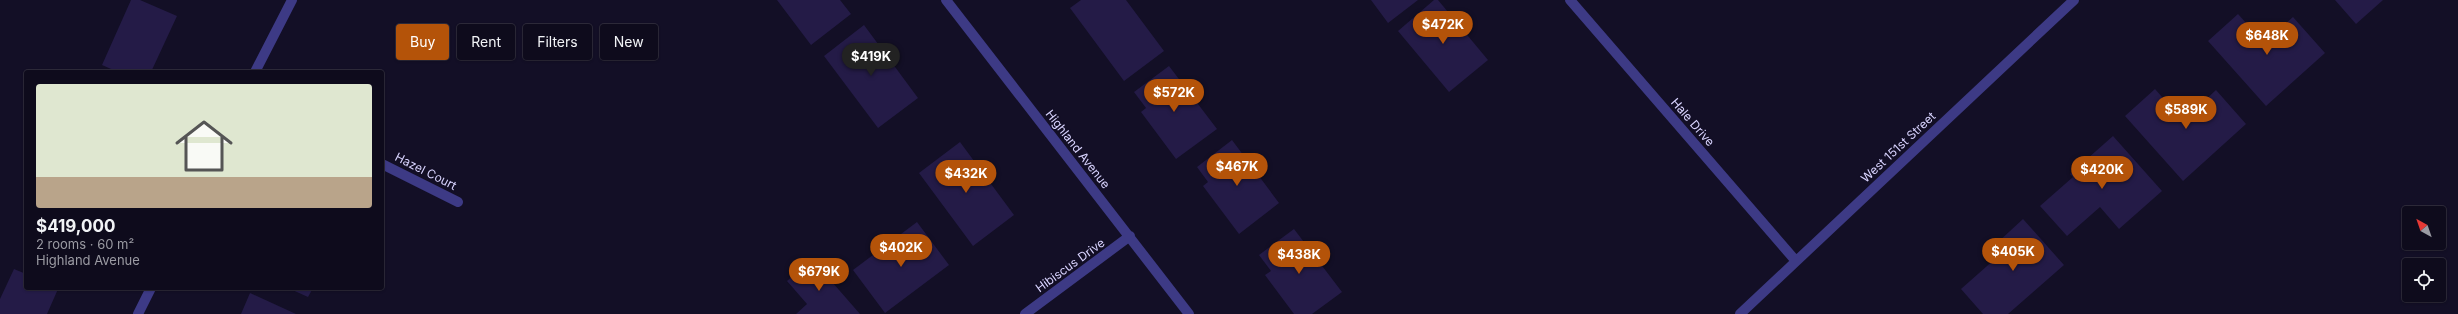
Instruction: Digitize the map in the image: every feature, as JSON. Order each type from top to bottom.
[{"type":"street","points":[[256,70],[292,0]]},
{"type":"street","name":"Highland Avenue","points":[[946,0],[1189,314]]},
{"type":"street","name":"Hale Drive","points":[[1570,0],[1795,260]]},
{"type":"street","name":"West 151st Street","points":[[1740,314],[1795,260],[2074,0]]},
{"type":"street","name":"Hazel Court","points":[[384,165],[458,202]]},
{"type":"street","name":"Hibiscus Drive","points":[[1025,314],[1130,236]]},
{"type":"street","points":[[138,314],[150,290]]},
{"type":"building","points":[[131,0],[140,0],[177,16],[152,70],[113,70],[102,65]]},
{"type":"building","points":[[777,0],[840,0],[851,14],[811,45]]},
{"type":"building","points":[[1081,0],[1126,0],[1164,51],[1124,81],[1070,8]]},
{"type":"building","points":[[1371,0],[1418,0],[1388,23]]},
{"type":"building","points":[[1434,0],[1438,0],[1488,60],[1449,92],[1398,31]]},
{"type":"building","points":[[2335,0],[2383,0],[2356,24]]},
{"type":"building","points":[[2238,14],[2264,43],[2293,17],[2325,53],[2266,106],[2208,41]]},
{"type":"building","points":[[864,25],[918,98],[878,128],[824,56]]},
{"type":"building","points":[[1169,66],[1217,129],[1176,159],[1141,112],[1146,108],[1134,92]]},
{"type":"building","points":[[2155,89],[2183,121],[2216,90],[2246,124],[2183,181],[2125,116]]},
{"type":"building","points":[[2113,136],[2162,191],[2119,229],[2100,207],[2067,236],[2040,206],[2073,177],[2070,174]]},
{"type":"building","points":[[1232,140],[1279,203],[1239,234],[1203,186],[1208,182],[1197,167]]},
{"type":"building","points":[[960,142],[1014,215],[973,246],[919,173]]},
{"type":"building","points":[[2023,219],[2064,265],[2008,314],[1983,314],[1961,289],[2004,251],[1997,243]]},
{"type":"building","points":[[917,222],[949,265],[885,313],[853,270]]},
{"type":"building","points":[[1294,229],[1342,292],[1312,314],[1294,314],[1265,275],[1271,271],[1259,255]]},
{"type":"building","points":[[812,259],[860,314],[796,314],[807,304],[787,281]]},
{"type":"building","points":[[14,269],[24,273],[24,290],[58,290],[47,314],[0,314],[0,299]]},
{"type":"building","points":[[292,290],[312,290],[308,297]]},
{"type":"building","points":[[250,293],[296,314],[241,314]]}]
